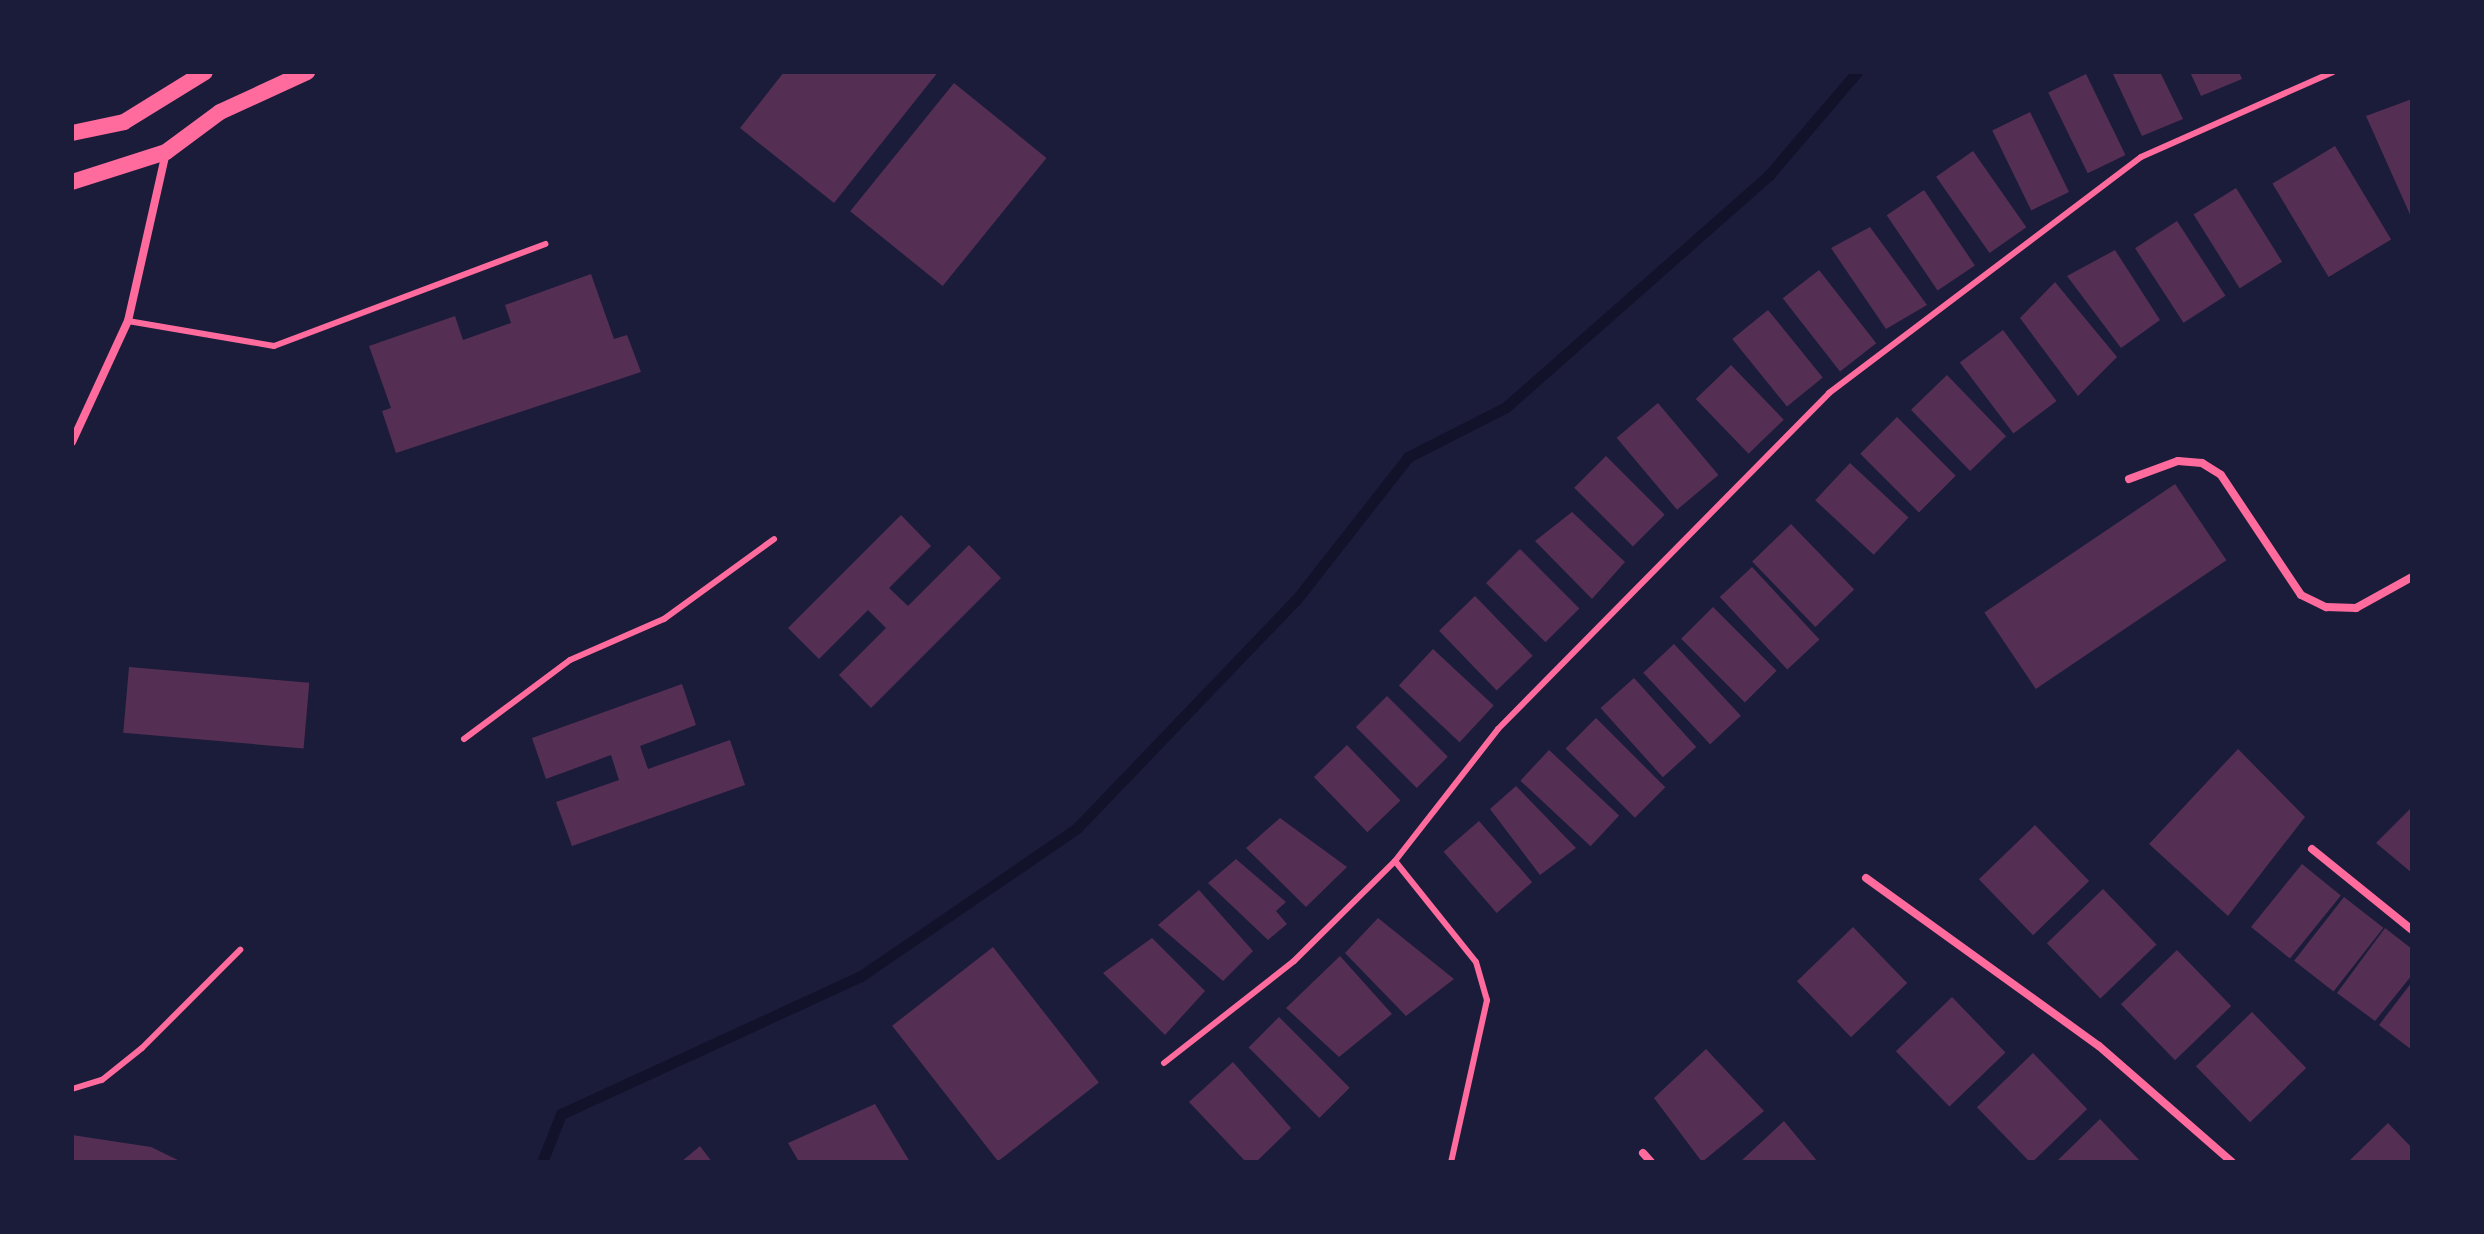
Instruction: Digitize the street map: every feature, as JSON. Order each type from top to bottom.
[{"type":"main road","points":[[72,133],[124,122],[183,91],[205,72]]},
{"type":"main road","points":[[72,182],[166,152],[220,112],[307,72]]},
{"type":"street","points":[[183,91],[189,72]]},
{"type":"street","points":[[72,442],[128,321],[166,152]]},
{"type":"street","points":[[2129,479],[2178,461],[2212,469],[2301,595],[2326,607],[2356,608],[2412,577]]},
{"type":"street","points":[[2312,849],[2412,930]]},
{"type":"street","points":[[1866,878],[2099,1046],[2232,1162]]},
{"type":"street","points":[[1643,1153],[1651,1162]]},
{"type":"lane","points":[[1164,1063],[1294,961],[1395,861],[1498,729],[1829,393],[2141,157],[2333,72]]},
{"type":"lane","points":[[128,321],[274,346],[546,244]]},
{"type":"lane","points":[[464,739],[570,660],[664,619],[774,539]]},
{"type":"lane","points":[[1395,861],[1476,962],[1487,1000],[1451,1162]]},
{"type":"lane","points":[[72,1089],[102,1080],[142,1048],[240,950]]},
{"type":"building","points":[[784,72],[938,72],[834,203],[740,128]]},
{"type":"building","points":[[2112,72],[2160,72],[2183,119],[2142,136]]},
{"type":"building","points":[[2190,72],[2239,72],[2242,79],[2201,96]]},
{"type":"building","points":[[2086,74],[2125,155],[2088,173],[2048,92]]},
{"type":"building","points":[[954,83],[1046,158],[943,286],[850,211]]},
{"type":"building","points":[[2412,99],[2412,219],[2366,116]]},
{"type":"building","points":[[2030,112],[2069,192],[2031,210],[1992,130]]},
{"type":"building","points":[[2335,146],[2391,239],[2329,277],[2272,184]]},
{"type":"building","points":[[1973,151],[2026,227],[1989,253],[1936,177]]},
{"type":"building","points":[[2236,188],[2282,262],[2240,288],[2194,214]]},
{"type":"building","points":[[1924,190],[1975,265],[1938,291],[1887,215]]},
{"type":"building","points":[[2177,221],[2225,296],[2184,323],[2135,248]]},
{"type":"building","points":[[1870,227],[1927,305],[1886,329],[1831,248]]},
{"type":"building","points":[[2115,250],[2160,320],[2121,348],[2067,276]]},
{"type":"building","points":[[1819,270],[1876,343],[1840,372],[1783,298]]},
{"type":"building","points":[[591,274],[614,339],[627,335],[641,372],[396,453],[382,411],[391,408],[369,346],[455,316],[463,340],[511,323],[505,305]]},
{"type":"building","points":[[2055,282],[2117,357],[2078,396],[2020,318]]},
{"type":"building","points":[[1768,310],[1823,378],[1787,407],[1732,339]]},
{"type":"building","points":[[2003,330],[2057,401],[2013,434],[1960,362]]},
{"type":"building","points":[[1731,365],[1784,420],[1749,454],[1696,399]]},
{"type":"building","points":[[1947,375],[2006,436],[1970,471],[1911,410]]},
{"type":"building","points":[[1658,403],[1718,475],[1677,510],[1617,438]]},
{"type":"building","points":[[1897,417],[1956,476],[1919,512],[1860,454]]},
{"type":"building","points":[[1606,456],[1665,515],[1633,547],[1574,488]]},
{"type":"building","points":[[1850,463],[1909,518],[1874,555],[1815,500]]},
{"type":"building","points":[[2175,484],[2226,560],[2036,689],[1984,613]]},
{"type":"building","points":[[1572,512],[1625,562],[1592,599],[1535,541]]},
{"type":"building","points":[[901,515],[931,546],[889,588],[908,606],[969,545],[1001,578],[871,708],[839,675],[886,628],[868,610],[819,659],[788,628]]},
{"type":"building","points":[[1791,524],[1854,589],[1815,627],[1752,562]]},
{"type":"building","points":[[1520,549],[1579,608],[1545,642],[1486,583]]},
{"type":"building","points":[[1752,567],[1820,639],[1787,669],[1720,597]]},
{"type":"building","points":[[1475,596],[1533,656],[1497,690],[1439,631]]},
{"type":"building","points":[[1713,607],[1777,671],[1745,702],[1681,639]]},
{"type":"building","points":[[1674,644],[1741,716],[1710,744],[1643,673]]},
{"type":"building","points":[[1433,649],[1494,706],[1460,742],[1399,686]]},
{"type":"building","points":[[129,667],[309,683],[304,749],[123,733]]},
{"type":"building","points":[[1634,678],[1696,747],[1663,777],[1601,708]]},
{"type":"building","points":[[682,684],[696,725],[640,746],[648,769],[730,740],[745,785],[572,846],[556,802],[619,780],[611,755],[546,779],[532,738]]},
{"type":"building","points":[[1387,696],[1448,757],[1417,788],[1356,727]]},
{"type":"building","points":[[1596,718],[1665,787],[1635,818],[1566,748]]},
{"type":"building","points":[[1347,745],[1400,800],[1367,832],[1314,777]]},
{"type":"building","points":[[2238,749],[2305,817],[2228,916],[2149,844]]},
{"type":"building","points":[[1549,750],[1619,815],[1591,846],[1520,781]]},
{"type":"building","points":[[1516,786],[1576,848],[1540,875],[1490,809]]},
{"type":"building","points":[[2412,807],[2412,873],[2376,843]]},
{"type":"building","points":[[1280,818],[1347,867],[1306,907],[1246,848]]},
{"type":"building","points":[[1479,821],[1532,882],[1497,913],[1444,852]]},
{"type":"building","points":[[2035,825],[2089,881],[2033,935],[1979,879]]},
{"type":"building","points":[[1236,859],[1286,902],[1276,911],[1287,924],[1268,940],[1208,883]]},
{"type":"building","points":[[2302,864],[2341,895],[2290,958],[2251,927]]},
{"type":"building","points":[[2103,889],[2156,944],[2100,999],[2047,943]]},
{"type":"building","points":[[1199,890],[1253,951],[1223,981],[1158,925]]},
{"type":"building","points":[[2344,897],[2383,928],[2334,992],[2294,961]]},
{"type":"building","points":[[1378,918],[1454,979],[1406,1016],[1345,953]]},
{"type":"building","points":[[1853,927],[1907,983],[1851,1037],[1797,981]]},
{"type":"building","points":[[2385,928],[2412,949],[2412,975],[2375,1021],[2337,993]]},
{"type":"building","points":[[1152,938],[1205,991],[1165,1035],[1103,973]]},
{"type":"building","points":[[993,947],[1099,1083],[998,1161],[892,1026]]},
{"type":"building","points":[[2177,950],[2231,1006],[2175,1060],[2121,1004]]},
{"type":"building","points":[[1340,956],[1392,1014],[1339,1057],[1286,1008]]},
{"type":"building","points":[[2412,982],[2412,1050],[2379,1025]]},
{"type":"building","points":[[1952,997],[2005,1052],[1949,1107],[1896,1051]]},
{"type":"building","points":[[2252,1012],[2306,1068],[2250,1122],[2196,1066]]},
{"type":"building","points":[[1279,1017],[1350,1088],[1319,1118],[1249,1047]]},
{"type":"building","points":[[1706,1049],[1764,1111],[1702,1162],[1654,1098]]},
{"type":"building","points":[[2033,1053],[2087,1109],[2030,1162],[1977,1107]]},
{"type":"building","points":[[1233,1062],[1291,1128],[1256,1162],[1246,1162],[1189,1102]]},
{"type":"building","points":[[875,1104],[910,1162],[799,1162],[788,1143]]},
{"type":"building","points":[[2100,1119],[2141,1162],[2056,1162]]},
{"type":"building","points":[[1784,1121],[1818,1162],[1740,1162]]},
{"type":"building","points":[[2388,1123],[2412,1148],[2412,1162],[2348,1162]]},
{"type":"building","points":[[72,1135],[151,1147],[182,1162],[72,1162]]},
{"type":"building","points":[[700,1146],[712,1162],[681,1162]]},
{"type":"waterway","points":[[542,1162],[561,1114],[861,976],[1077,828],[1296,600],[1408,457],[1506,407],[1769,175],[1857,72]]}]
